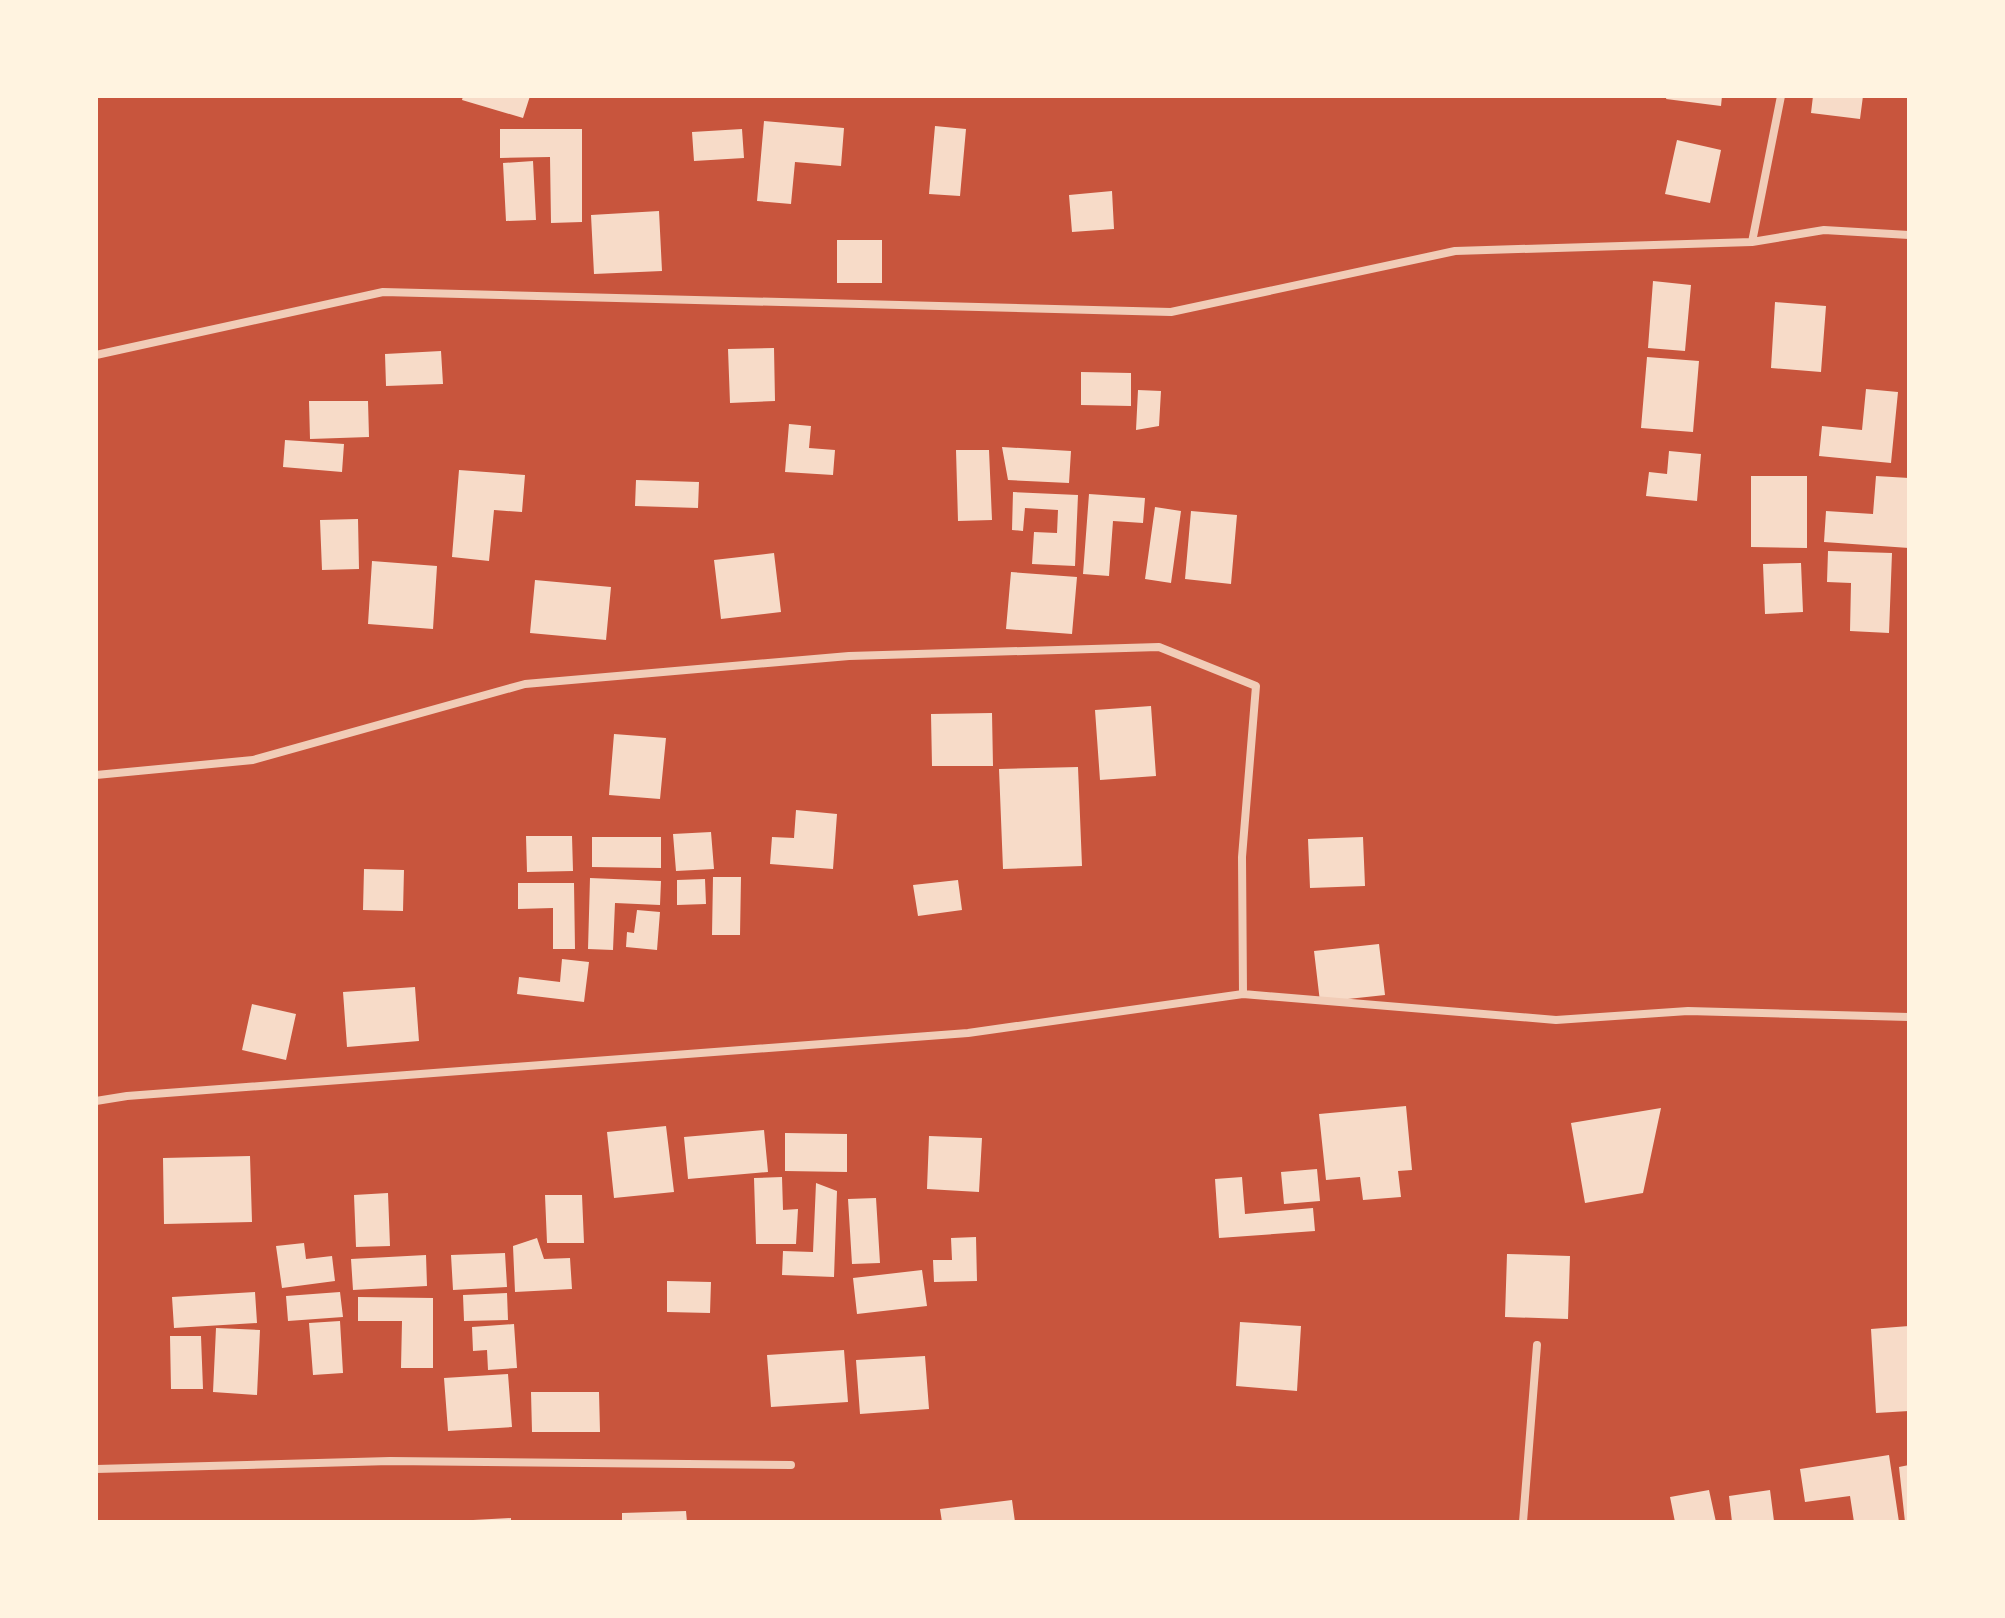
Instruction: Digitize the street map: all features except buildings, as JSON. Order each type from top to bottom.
[{"type":"street","points":[[1752,242],[1781,96]]},
{"type":"street","points":[[96,355],[383,292],[1171,312],[1455,251],[1752,242],[1824,230],[1909,235]]},
{"type":"street","points":[[96,775],[253,760],[525,684],[849,656],[1159,647],[1256,686],[1242,857],[1243,994]]},
{"type":"street","points":[[96,1101],[127,1096],[968,1033],[1243,994],[1556,1020],[1688,1011],[1909,1017]]},
{"type":"street","points":[[1523,1522],[1537,1345]]},
{"type":"street","points":[[96,1469],[390,1461],[791,1465]]}]
